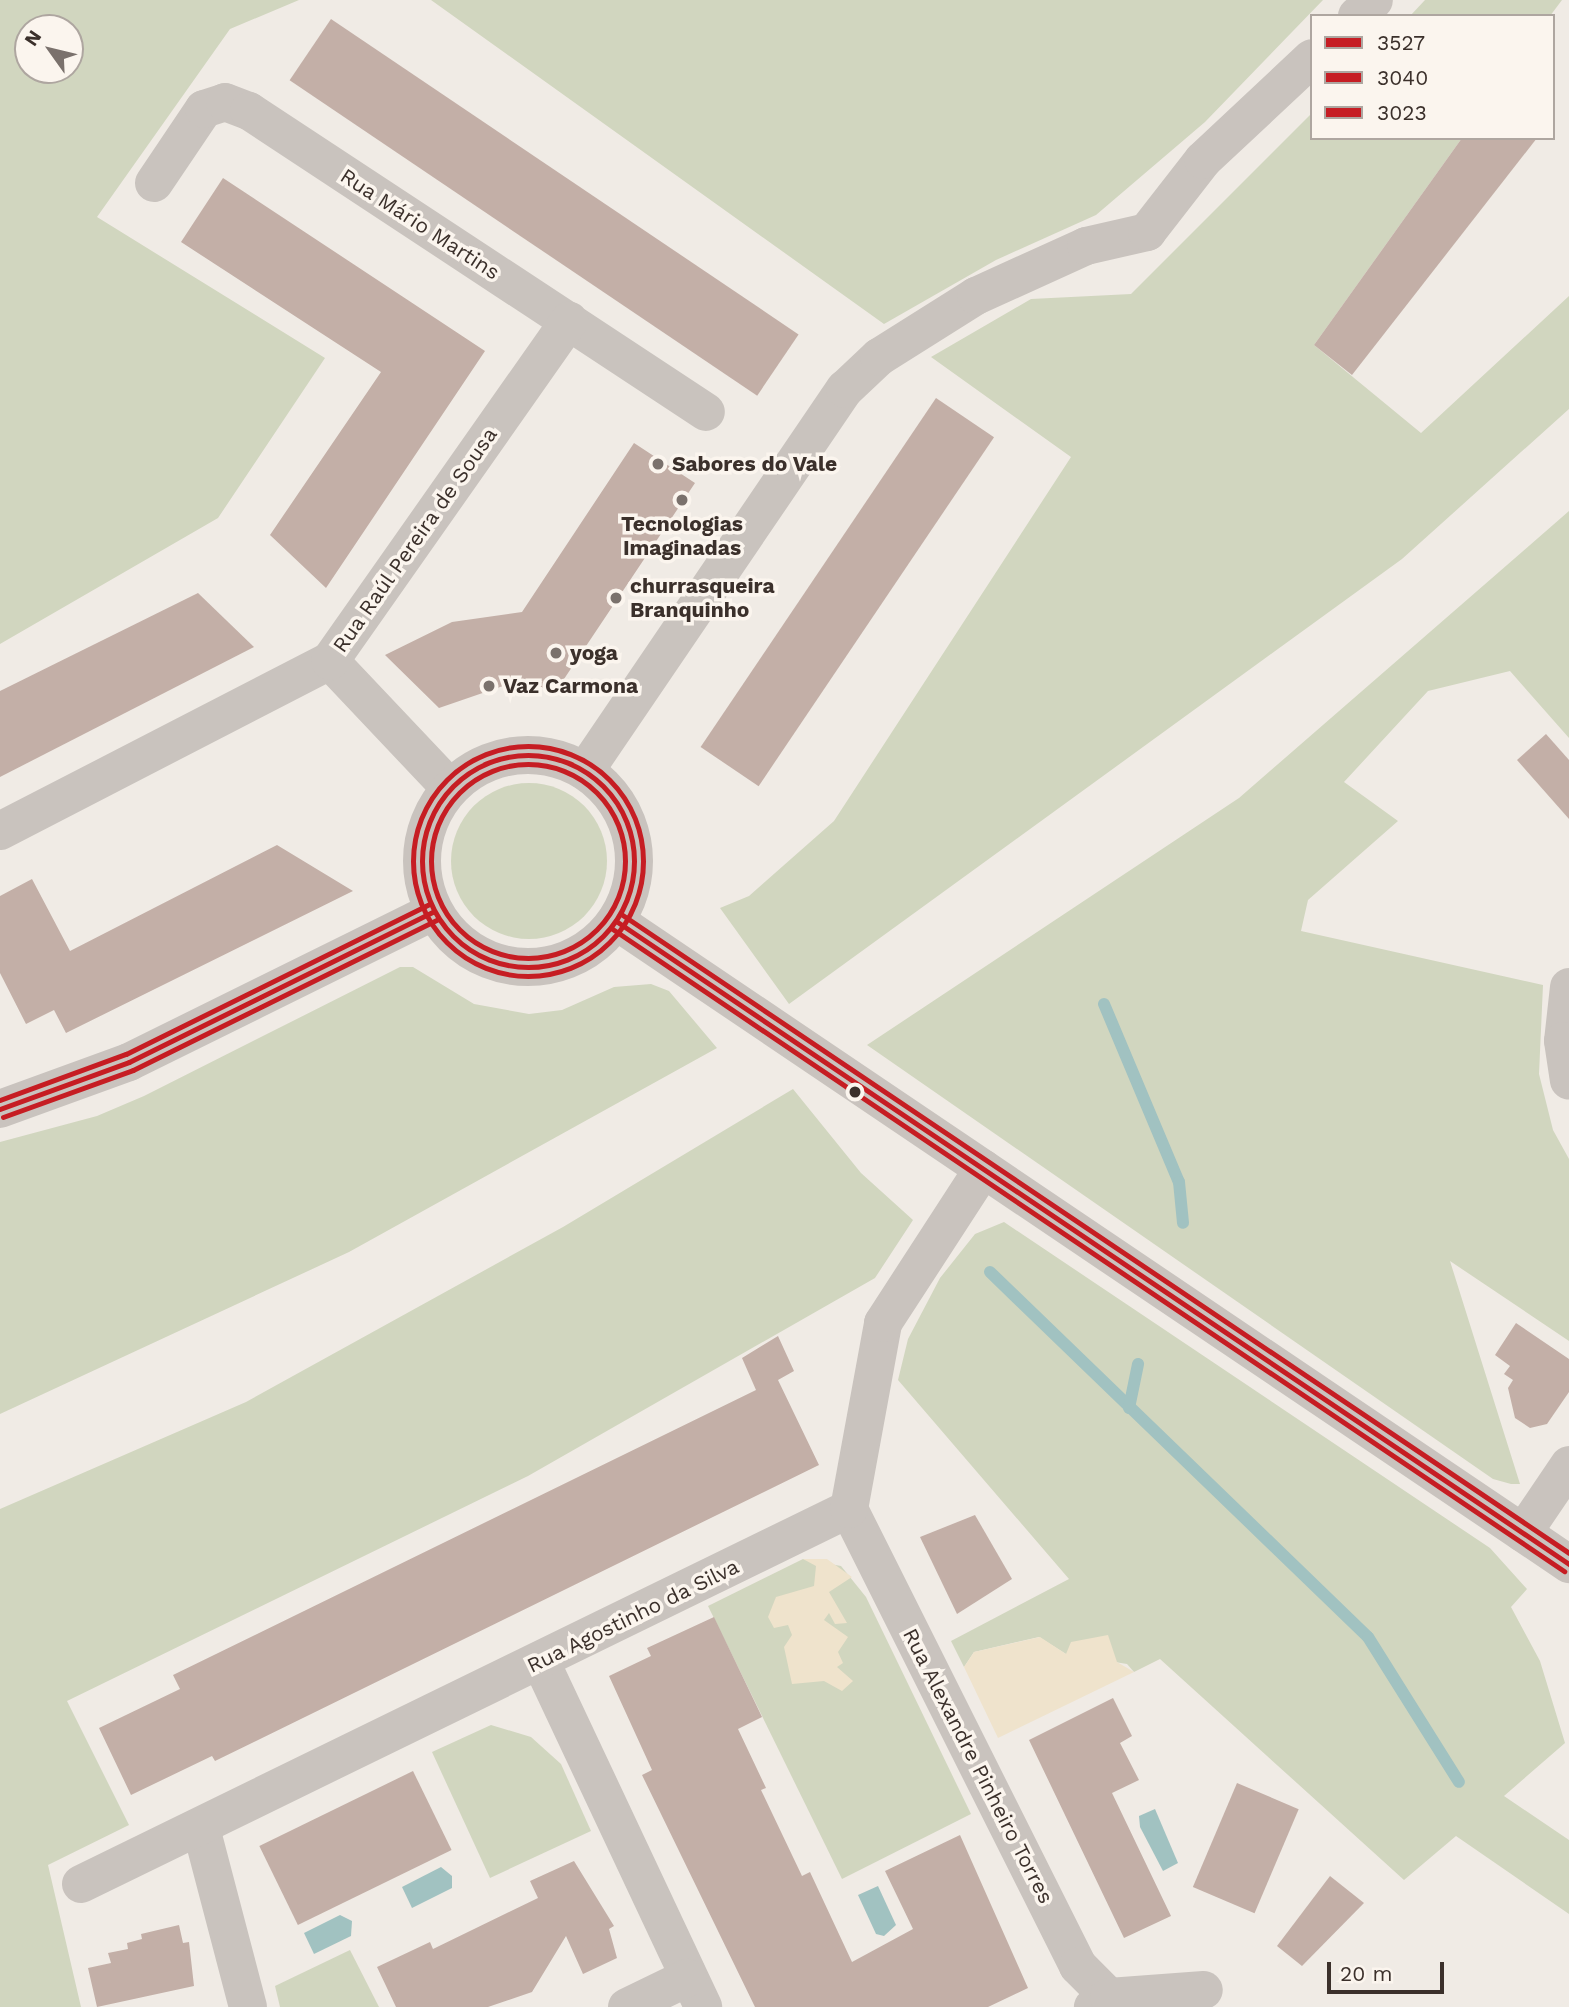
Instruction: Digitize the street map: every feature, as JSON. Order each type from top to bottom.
[{"type":"street","points":[[1359,14],[1374,0]]},
{"type":"street","points":[[585,771],[845,389],[879,357],[976,296],[1086,246],[1147,232],[1203,160],[1310,60]]},
{"type":"street","name":"Rua Mário Martins","points":[[154,183],[204,109],[225,102],[250,111],[706,412]]},
{"type":"street","name":"Rua Raúl Pereira de Sousa","points":[[0,831],[330,661],[569,321]]},
{"type":"street","points":[[330,661],[450,788]]},
{"type":"street","points":[[514,755],[563,760],[585,771],[610,793],[632,845],[631,890],[616,921],[575,957],[522,968],[470,952],[433,912],[420,870],[426,826],[450,788],[491,761],[514,755]]},
{"type":"street","points":[[0,1108],[129,1062],[433,912]]},
{"type":"street","points":[[616,921],[1569,1564]]},
{"type":"street","points":[[1569,987],[1563,1041],[1569,1081]]},
{"type":"street","points":[[849,1509],[883,1323],[983,1169]]},
{"type":"street","points":[[1523,1533],[1569,1465]]},
{"type":"street","name":"Rua Agostinho da Silva","points":[[81,1884],[541,1662],[849,1509]]},
{"type":"street","name":"Rua Alexandre Pinheiro Torres","points":[[849,1509],[1078,1966],[1101,2002]]},
{"type":"street","points":[[541,1662],[695,1992],[628,2007]]},
{"type":"street","points":[[201,1828],[247,2007]]},
{"type":"street","points":[[1101,2002],[1204,1990]]},
{"type":"green space","points":[[0,0],[299,0],[230,29],[97,217],[325,358],[218,518],[0,644]]},
{"type":"green space","points":[[431,0],[1323,0],[1205,122],[1096,215],[996,260],[884,324]]},
{"type":"green space","points":[[1425,0],[1562,0],[1552,14],[1412,14]]},
{"type":"green space","points":[[1310,115],[1310,140],[1461,140],[1314,345],[1421,433],[1569,296],[1569,409],[1402,559],[789,1004],[720,908],[749,896],[834,821],[1071,457],[931,357],[1031,299],[1131,294]]},
{"type":"green space","points":[[1569,511],[1569,738],[1510,671],[1428,691],[1344,782],[1398,821],[1308,900],[1301,931],[1543,985],[1539,1074],[1553,1130],[1569,1159],[1569,1341],[1450,1261],[1520,1484],[1511,1484],[1493,1479],[867,1045],[1239,798]]},
{"type":"green space","points":[[529,783],[559,789],[584,806],[601,831],[607,861],[601,891],[584,916],[559,933],[529,939],[499,933],[474,916],[457,891],[451,861],[457,831],[474,806],[499,789]]},
{"type":"green space","points":[[400,967],[413,967],[474,1004],[529,1014],[562,1010],[614,987],[651,984],[669,991],[717,1048],[349,1252],[0,1414],[0,1142],[97,1116],[144,1096]]},
{"type":"green space","points":[[793,1089],[861,1173],[913,1220],[875,1278],[528,1476],[67,1701],[129,1825],[48,1865],[81,2007],[0,2007],[0,1509],[246,1402],[563,1227]]},
{"type":"green space","points":[[1004,1222],[1490,1548],[1527,1589],[1511,1607],[1540,1661],[1565,1743],[1504,1796],[1569,1840],[1569,1914],[1456,1836],[1404,1880],[1160,1659],[1134,1672],[1127,1664],[1066,1654],[1039,1637],[974,1652],[964,1667],[951,1641],[1069,1579],[898,1380],[908,1339],[940,1278],[975,1234]]},
{"type":"green space","points":[[803,1559],[841,1566],[866,1597],[971,1814],[842,1879],[708,1606]]},
{"type":"green space","points":[[491,1725],[531,1737],[561,1764],[591,1831],[490,1878],[432,1752]]},
{"type":"green space","points":[[350,1950],[379,2007],[280,2007],[275,1986]]},
{"type":"sand","points":[[803,1559],[827,1559],[852,1577],[829,1592],[847,1623],[835,1624],[829,1613],[824,1620],[848,1637],[838,1652],[843,1663],[837,1667],[853,1681],[842,1691],[824,1681],[792,1684],[784,1647],[792,1635],[788,1625],[774,1628],[768,1617],[776,1597],[814,1586],[816,1566]]},
{"type":"sand","points":[[1108,1635],[1117,1662],[1134,1672],[998,1738],[964,1667],[974,1652],[1040,1637],[1066,1654],[1071,1642]]},
{"type":"water","points":[[1155,1809],[1178,1863],[1163,1871],[1140,1827],[1139,1816]]},
{"type":"water","points":[[441,1867],[452,1876],[452,1888],[412,1908],[402,1887]]},
{"type":"water","points":[[878,1886],[896,1925],[884,1936],[876,1934],[858,1895]]},
{"type":"water","points":[[340,1915],[352,1921],[351,1936],[314,1954],[304,1933]]},
{"type":"building","points":[[331,19],[799,334],[757,396],[290,80]]},
{"type":"building","points":[[1461,140],[1535,140],[1352,375],[1314,345]]},
{"type":"building","points":[[223,178],[485,351],[326,588],[270,535],[381,372],[181,242]]},
{"type":"building","points":[[936,398],[994,437],[759,786],[701,747]]},
{"type":"building","points":[[634,443],[695,483],[558,688],[503,686],[439,708],[385,655],[452,622],[522,612]]},
{"type":"building","points":[[198,593],[254,647],[0,777],[0,691]]},
{"type":"building","points":[[1546,734],[1569,760],[1569,819],[1517,760]]},
{"type":"building","points":[[277,845],[353,891],[66,1033],[54,1010],[26,1024],[0,973],[0,896],[32,879],[70,951]]},
{"type":"building","points":[[1516,1323],[1569,1359],[1569,1392],[1547,1424],[1530,1428],[1515,1418],[1508,1388],[1513,1380],[1504,1374],[1510,1366],[1495,1355]]},
{"type":"building","points":[[778,1336],[794,1371],[778,1380],[819,1465],[215,1761],[212,1756],[131,1795],[99,1728],[180,1689],[173,1675],[756,1390],[742,1358]]},
{"type":"building","points":[[975,1515],[1012,1579],[957,1614],[920,1537]]},
{"type":"building","points":[[714,1617],[762,1717],[738,1729],[766,1788],[761,1790],[802,1876],[810,1872],[852,1962],[913,1929],[885,1871],[960,1835],[1028,1988],[988,2007],[755,2007],[642,1775],[652,1770],[609,1676],[651,1656],[647,1648]]},
{"type":"building","points":[[1113,1698],[1132,1736],[1120,1743],[1139,1780],[1112,1793],[1171,1916],[1124,1938],[1029,1740]]},
{"type":"building","points":[[413,1771],[452,1850],[298,1925],[259,1846]]},
{"type":"building","points":[[1237,1783],[1299,1809],[1255,1913],[1193,1887]]},
{"type":"building","points":[[574,1861],[614,1926],[609,1929],[617,1958],[583,1974],[566,1936],[532,1992],[488,2007],[396,2007],[377,1967],[430,1942],[433,1949],[538,1898],[530,1881]]},
{"type":"building","points":[[1330,1876],[1364,1903],[1302,1966],[1277,1946]]},
{"type":"building","points":[[179,1925],[183,1943],[189,1942],[194,1986],[97,2007],[88,1968],[111,1963],[108,1953],[128,1949],[127,1943],[142,1939],[141,1934]]},
{"type":"waterway","points":[[1104,1004],[1179,1182],[1183,1223]]},
{"type":"waterway","points":[[990,1272],[1368,1637],[1459,1782]]},
{"type":"waterway","points":[[1129,1408],[1138,1364]]},
{"type":"transit line","name":"3040","points":[[528,746],[550,748],[572,755],[592,765],[617,788],[638,828],[643,861],[641,883],[634,905],[624,925],[601,950],[561,971],[528,976],[506,974],[484,967],[464,957],[439,934],[418,894],[413,861],[415,839],[422,817],[432,797],[455,772],[495,751],[528,746]]},
{"type":"transit line","name":"3527","points":[[528,755],[569,763],[603,786],[626,820],[634,861],[626,902],[603,936],[569,959],[528,967],[487,959],[453,936],[430,902],[422,861],[430,820],[453,786],[487,763],[528,755]]},
{"type":"transit line","name":"3023","points":[[528,764],[547,765],[565,771],[597,792],[618,824],[624,842],[625,861],[624,880],[618,898],[597,930],[565,951],[547,957],[528,958],[509,957],[491,951],[459,930],[438,898],[432,880],[431,861],[432,842],[438,824],[459,792],[491,771],[509,765],[528,764]]},
{"type":"transit line","name":"3023","points":[[0,1100],[126,1054],[429,904]]},
{"type":"transit line","name":"3527","points":[[0,1109],[129,1062],[433,912]]},
{"type":"transit line","name":"3023","points":[[621,914],[1569,1553]]},
{"type":"transit line","name":"3040","points":[[3,1117],[133,1070],[437,920]]},
{"type":"transit line","name":"3527","points":[[616,921],[1569,1564]]},
{"type":"transit line","name":"3040","points":[[611,928],[1564,1571]]},
{"type":"place","name":"Sabores do Vale","points":[[658,464]]},
{"type":"place","name":"Tecnologias Imaginadas","points":[[682,500]]},
{"type":"place","name":"churrasqueira Branquinho","points":[[616,598]]},
{"type":"place","name":"yoga","points":[[556,653]]},
{"type":"place","name":"Vaz Carmona","points":[[489,686]]}]
